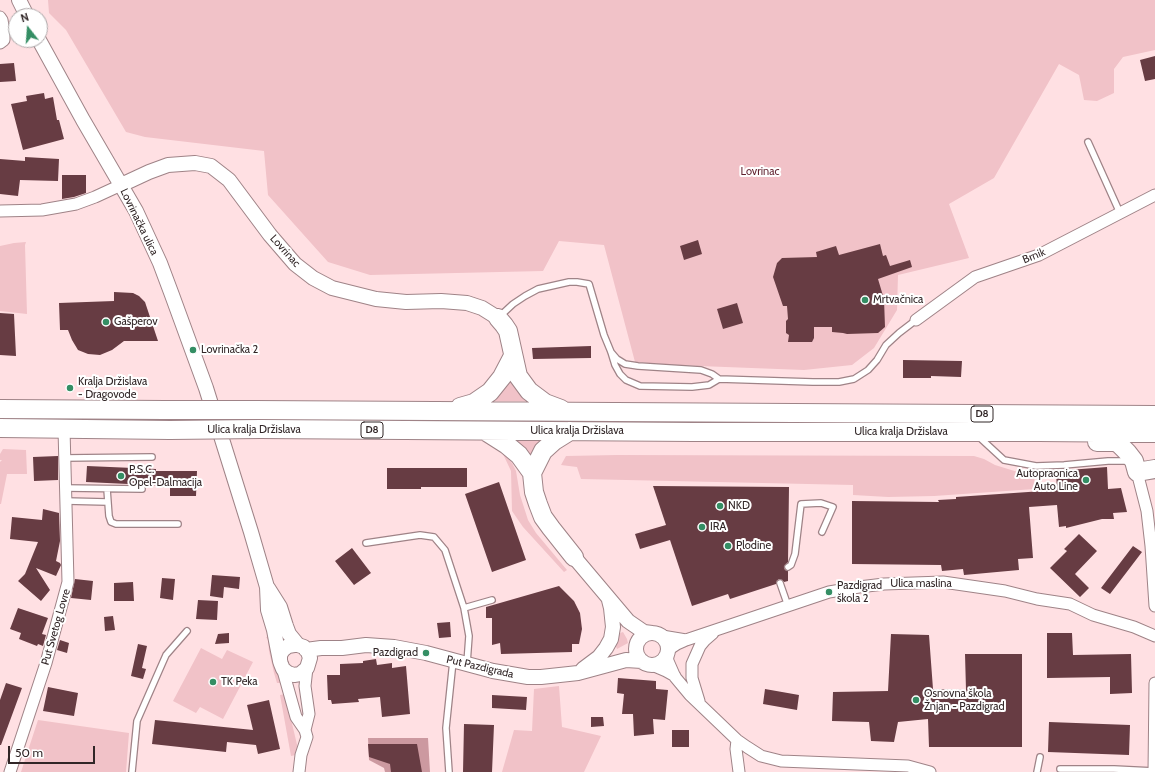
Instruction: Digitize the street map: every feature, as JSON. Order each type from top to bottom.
[{"type":"highway","points":[[498,318],[508,332],[518,376],[529,391],[545,403],[567,412]]},
{"type":"highway","points":[[447,410],[474,403],[490,392],[502,377],[513,356]]},
{"type":"highway","name":"Ulica kralja Držislava","points":[[2,407],[166,410],[1148,414]]},
{"type":"highway","name":"Ulica kralja Držislava","points":[[0,428],[170,430],[260,429],[1147,433]]},
{"type":"highway","points":[[485,431],[507,445],[519,455],[532,473],[534,492],[543,516],[574,558]]},
{"type":"highway","points":[[532,473],[543,451],[554,441],[570,431]]},
{"type":"highway","points":[[1040,432],[1053,442],[1115,442],[1124,448],[1135,466],[1155,469]]},
{"type":"street","points":[[0,17],[4,32],[2,41]]},
{"type":"street","name":"Lovrinačka ulica","points":[[43,48],[82,120],[122,185],[162,269],[205,384],[267,587]]},
{"type":"street","name":"Lovrinac","points":[[122,185],[148,172],[168,165],[195,163],[211,166],[229,180],[270,235],[295,264],[313,278],[332,288],[376,299],[406,302],[441,301],[467,303],[482,308],[498,318]]},
{"type":"street","points":[[0,211],[42,210],[76,204],[122,185]]},
{"type":"street","name":"Brnik","points":[[916,320],[975,277],[1039,255],[1155,195]]},
{"type":"street","name":"Put Svetog Lovre","points":[[10,772],[46,663],[68,582],[64,429]]},
{"type":"street","points":[[1135,466],[1147,511],[1155,606]]},
{"type":"street","points":[[574,558],[608,600],[628,621],[644,632],[657,634],[667,644],[667,653],[661,662],[647,663],[637,654],[637,644],[628,621]]},
{"type":"street","name":"Ulica maslina","points":[[667,653],[677,644],[686,640],[829,592],[884,584],[943,582],[1005,591],[1037,599],[1070,604],[1093,615],[1134,627],[1155,636]]},
{"type":"street","points":[[267,587],[280,607],[290,634],[305,656],[305,686],[309,714],[305,730]]},
{"type":"street","points":[[267,587],[268,610],[281,664],[296,717],[305,730],[307,737],[301,755],[299,772]]},
{"type":"street","points":[[578,673],[599,656],[611,639],[613,627],[611,608],[608,600]]},
{"type":"street","points":[[700,704],[692,678],[692,664],[700,646],[718,629]]},
{"type":"street","points":[[637,644],[642,636],[646,634],[657,634]]},
{"type":"street","name":"Ulica maslina","points":[[657,634],[686,640]]},
{"type":"street","name":"Put Pazdigrada","points":[[617,662],[632,651],[637,644]]},
{"type":"street","points":[[291,645],[305,656],[300,674],[294,675],[285,671],[281,664],[282,652],[291,645]]},
{"type":"street","name":"Put Pazdigrada","points":[[305,656],[321,648],[342,648],[366,645],[394,646],[493,672],[528,677],[556,676],[578,673],[617,662],[633,660],[647,663],[666,671],[675,677]]},
{"type":"street","name":"Put Pazdigrada","points":[[667,653],[668,661],[675,677],[683,687],[737,740],[761,756],[781,761],[908,766],[930,772]]},
{"type":"street","points":[[1154,772],[1155,683]]},
{"type":"street","points":[[737,740],[736,749],[739,772]]},
{"type":"lane","points":[[1088,142],[1120,213]]},
{"type":"lane","points":[[498,318],[513,304],[538,289],[569,282],[589,284],[604,335],[615,365],[620,374],[626,380],[640,386],[692,387],[709,385],[719,379],[813,382],[839,382],[854,379],[868,370],[877,360],[886,345],[916,320]]},
{"type":"lane","points":[[611,352],[617,359],[625,364],[701,370],[712,374],[719,379]]},
{"type":"lane","points":[[974,432],[1004,460],[1036,466],[1108,461],[1135,466]]},
{"type":"lane","points":[[64,458],[152,457]]},
{"type":"lane","points":[[65,488],[142,489]]},
{"type":"lane","points":[[106,489],[111,522],[116,524],[178,524]]},
{"type":"lane","points":[[66,501],[107,502]]},
{"type":"lane","points":[[788,567],[791,565],[795,554],[801,504],[821,503],[833,507],[822,532]]},
{"type":"lane","points":[[366,543],[420,535],[434,537],[445,550],[464,608],[469,636],[467,665]]},
{"type":"lane","points":[[780,583],[788,606]]},
{"type":"lane","points":[[464,608],[492,600]]},
{"type":"lane","points":[[132,772],[137,721],[166,655],[187,631]]},
{"type":"lane","points":[[449,772],[446,728],[453,661]]},
{"type":"lane","points":[[1037,772],[1040,756]]},
{"type":"lane","points":[[1060,769],[1114,769],[1154,772]]},
{"type":"green space","name":"Lovrinac","points":[[48,0],[1155,0],[1155,50],[1123,57],[1114,69],[1114,93],[1097,101],[1084,100],[1079,75],[1059,64],[994,178],[949,204],[969,258],[898,275],[897,310],[874,348],[852,365],[804,370],[673,365],[635,362],[604,245],[559,241],[543,271],[370,275],[328,262],[268,195],[264,151],[145,137],[126,132],[66,30],[49,13]]},
{"type":"green space","points":[[26,242],[27,314],[0,311],[0,246]]},
{"type":"green space","points":[[512,377],[531,401],[489,401]]},
{"type":"green space","points":[[517,439],[540,440],[541,442],[530,459],[517,442]]},
{"type":"green space","points":[[3,449],[26,450],[27,474],[7,474],[0,504],[0,462],[2,460],[0,460],[0,454]]},
{"type":"green space","points":[[503,454],[512,463],[516,471],[520,495],[528,520],[536,533],[567,570],[564,572],[523,527],[512,511],[511,471]]},
{"type":"green space","points":[[566,456],[974,456],[995,465],[1021,473],[1034,475],[1035,489],[934,496],[888,497],[853,495],[853,485],[581,479],[577,467],[561,465]]},
{"type":"green space","points":[[623,632],[628,643],[617,649],[615,644],[620,633]]},
{"type":"green space","points":[[271,636],[274,666],[282,683],[277,683],[274,673],[268,640],[266,637]]},
{"type":"green space","name":"TK Peka","points":[[201,648],[222,659],[227,650],[253,662],[223,719],[200,707],[196,713],[173,701]]},
{"type":"green space","points":[[559,686],[562,727],[601,736],[584,772],[502,772],[514,730],[532,731],[534,689]]},
{"type":"green space","points":[[285,694],[299,753],[291,756],[280,695]]},
{"type":"green space","points":[[38,720],[129,733],[126,772],[21,772]]},
{"type":"shaded area","points":[[368,738],[428,738],[430,772],[385,772],[384,768],[369,760]]},
{"type":"building","points":[[1155,56],[1155,79],[1145,81],[1140,60]]},
{"type":"building","points":[[14,63],[16,81],[0,82],[0,64]]},
{"type":"building","points":[[44,93],[45,99],[53,97],[57,120],[59,120],[64,139],[23,150],[11,104],[27,101],[26,96]]},
{"type":"building","points":[[25,157],[59,159],[58,181],[20,180],[18,196],[0,194],[0,159],[25,161]]},
{"type":"building","points":[[62,175],[86,175],[86,193],[62,199]]},
{"type":"building","points":[[698,240],[702,254],[684,260],[680,246]]},
{"type":"building","points":[[880,244],[883,256],[886,255],[890,266],[910,260],[912,267],[878,279],[884,299],[885,327],[878,333],[847,334],[832,332],[832,327],[814,327],[814,338],[812,342],[788,342],[789,335],[786,333],[786,321],[788,319],[787,306],[783,306],[773,277],[777,263],[782,258],[817,257],[816,252],[836,246],[839,255]]},
{"type":"building","name":"Gašperov","points":[[114,292],[133,293],[145,302],[158,341],[124,341],[112,350],[100,355],[88,354],[78,350],[68,330],[60,330],[59,303],[114,301]]},
{"type":"building","points":[[737,303],[743,323],[723,329],[717,309]]},
{"type":"building","points":[[0,313],[14,314],[16,356],[0,355]]},
{"type":"building","points":[[591,346],[591,358],[533,359],[532,348]]},
{"type":"building","points":[[903,360],[962,361],[961,377],[931,376],[931,378],[903,378]]},
{"type":"building","points":[[58,456],[58,480],[34,481],[33,457]]},
{"type":"building","points":[[87,466],[156,469],[156,471],[197,471],[196,496],[170,496],[170,486],[86,482]]},
{"type":"building","points":[[1107,467],[1108,489],[1121,488],[1127,512],[1113,513],[1114,519],[1102,519],[1066,528],[1066,526],[1059,527],[1057,505],[1029,507],[1033,558],[1018,559],[1019,570],[964,575],[963,569],[942,571],[941,565],[852,564],[852,501],[939,502],[938,500],[956,499],[956,497],[1057,490],[1056,471]]},
{"type":"building","points":[[387,468],[467,468],[467,487],[387,489]]},
{"type":"building","points":[[499,482],[526,560],[492,572],[465,494]]},
{"type":"building","name":"Plodine","points":[[653,486],[789,487],[788,562],[784,567],[785,570],[788,571],[788,581],[784,582],[779,579],[776,584],[730,599],[728,594],[692,606],[670,540],[640,549],[635,534],[666,525]]},
{"type":"building","points":[[43,509],[59,513],[60,541],[56,561],[61,565],[56,576],[36,568],[50,590],[41,601],[18,581],[25,574],[38,542],[10,539],[12,517],[42,520]]},
{"type":"building","points":[[1079,534],[1097,551],[1075,574],[1089,588],[1080,597],[1050,568],[1067,551],[1064,549]]},
{"type":"building","points":[[1133,546],[1142,552],[1110,594],[1101,588]]},
{"type":"building","points":[[352,548],[371,573],[354,585],[335,561]]},
{"type":"building","points":[[212,575],[240,577],[239,589],[224,587],[223,598],[210,596]]},
{"type":"building","points":[[162,578],[175,579],[173,600],[160,598]]},
{"type":"building","points":[[75,579],[93,581],[91,600],[71,598]]},
{"type":"building","points":[[133,582],[134,601],[114,601],[114,583]]},
{"type":"building","points":[[559,586],[574,601],[580,613],[582,629],[579,644],[572,644],[572,652],[501,654],[500,643],[492,645],[492,618],[486,618],[486,607]]},
{"type":"building","points":[[198,600],[218,601],[217,620],[196,619]]},
{"type":"building","points":[[18,608],[48,618],[42,634],[46,635],[43,646],[38,644],[37,646],[19,639],[21,633],[10,629]]},
{"type":"building","points":[[113,616],[115,630],[105,631],[104,617]]},
{"type":"building","points":[[450,622],[451,637],[439,638],[437,623]]},
{"type":"building","points":[[229,633],[229,643],[215,644],[218,634]]},
{"type":"building","points":[[1047,633],[1072,633],[1073,655],[1131,654],[1132,693],[1110,694],[1110,677],[1047,678]]},
{"type":"building","points":[[891,634],[929,635],[933,689],[966,690],[965,654],[1022,654],[1022,747],[929,747],[928,719],[898,722],[894,742],[871,741],[869,722],[832,721],[833,692],[888,691]]},
{"type":"building","points":[[60,640],[69,643],[67,653],[57,650]]},
{"type":"building","points":[[138,644],[147,646],[142,668],[146,669],[143,679],[131,676]]},
{"type":"building","points":[[376,659],[377,665],[392,663],[392,668],[406,666],[410,714],[382,717],[380,697],[358,699],[359,702],[332,704],[331,700],[328,700],[327,675],[340,675],[340,664],[363,663],[363,661]]},
{"type":"building","points":[[618,678],[656,681],[656,689],[668,690],[665,720],[653,719],[654,734],[634,736],[633,714],[622,714],[624,694],[617,693]]},
{"type":"building","points":[[6,683],[22,688],[0,745],[0,700]]},
{"type":"building","points":[[48,687],[78,693],[74,716],[43,711]]},
{"type":"building","points":[[765,689],[799,695],[797,710],[763,704]]},
{"type":"building","points":[[492,695],[527,697],[526,710],[492,708]]},
{"type":"building","points":[[269,700],[280,749],[258,754],[256,745],[227,742],[226,752],[152,744],[155,720],[253,730],[247,705]]},
{"type":"building","points":[[591,717],[603,717],[604,726],[591,727]]},
{"type":"building","points":[[1049,722],[1130,725],[1129,755],[1048,752]]},
{"type":"building","points":[[464,724],[494,725],[492,772],[463,772]]},
{"type":"building","points":[[672,730],[689,730],[689,747],[672,747]]},
{"type":"building","points":[[368,744],[417,744],[422,772],[391,772],[390,764],[369,757]]},
{"type":"place","name":"Mrtvačnica","points":[[865,300]]},
{"type":"place","name":"Gašperov","points":[[106,322]]},
{"type":"place","name":"Lovrinačka 2","points":[[193,350]]},
{"type":"place","name":"Kralja Držislava - Dragovode","points":[[70,388]]},
{"type":"place","name":"P.S.C. Opel-Dalmacija","points":[[121,476]]},
{"type":"place","name":"Autopraonica Auto Line","points":[[1086,480]]},
{"type":"place","name":"NKD","points":[[720,506]]},
{"type":"place","name":"IRA","points":[[702,527]]},
{"type":"place","name":"Plodine","points":[[728,546]]},
{"type":"place","name":"Pazdigrad škola 2","points":[[829,592]]},
{"type":"place","name":"Pazdigrad","points":[[426,653]]},
{"type":"place","name":"TK Peka","points":[[213,682]]},
{"type":"place","name":"Osnovna škola Žnjan - Pazdigrad","points":[[916,700]]}]
